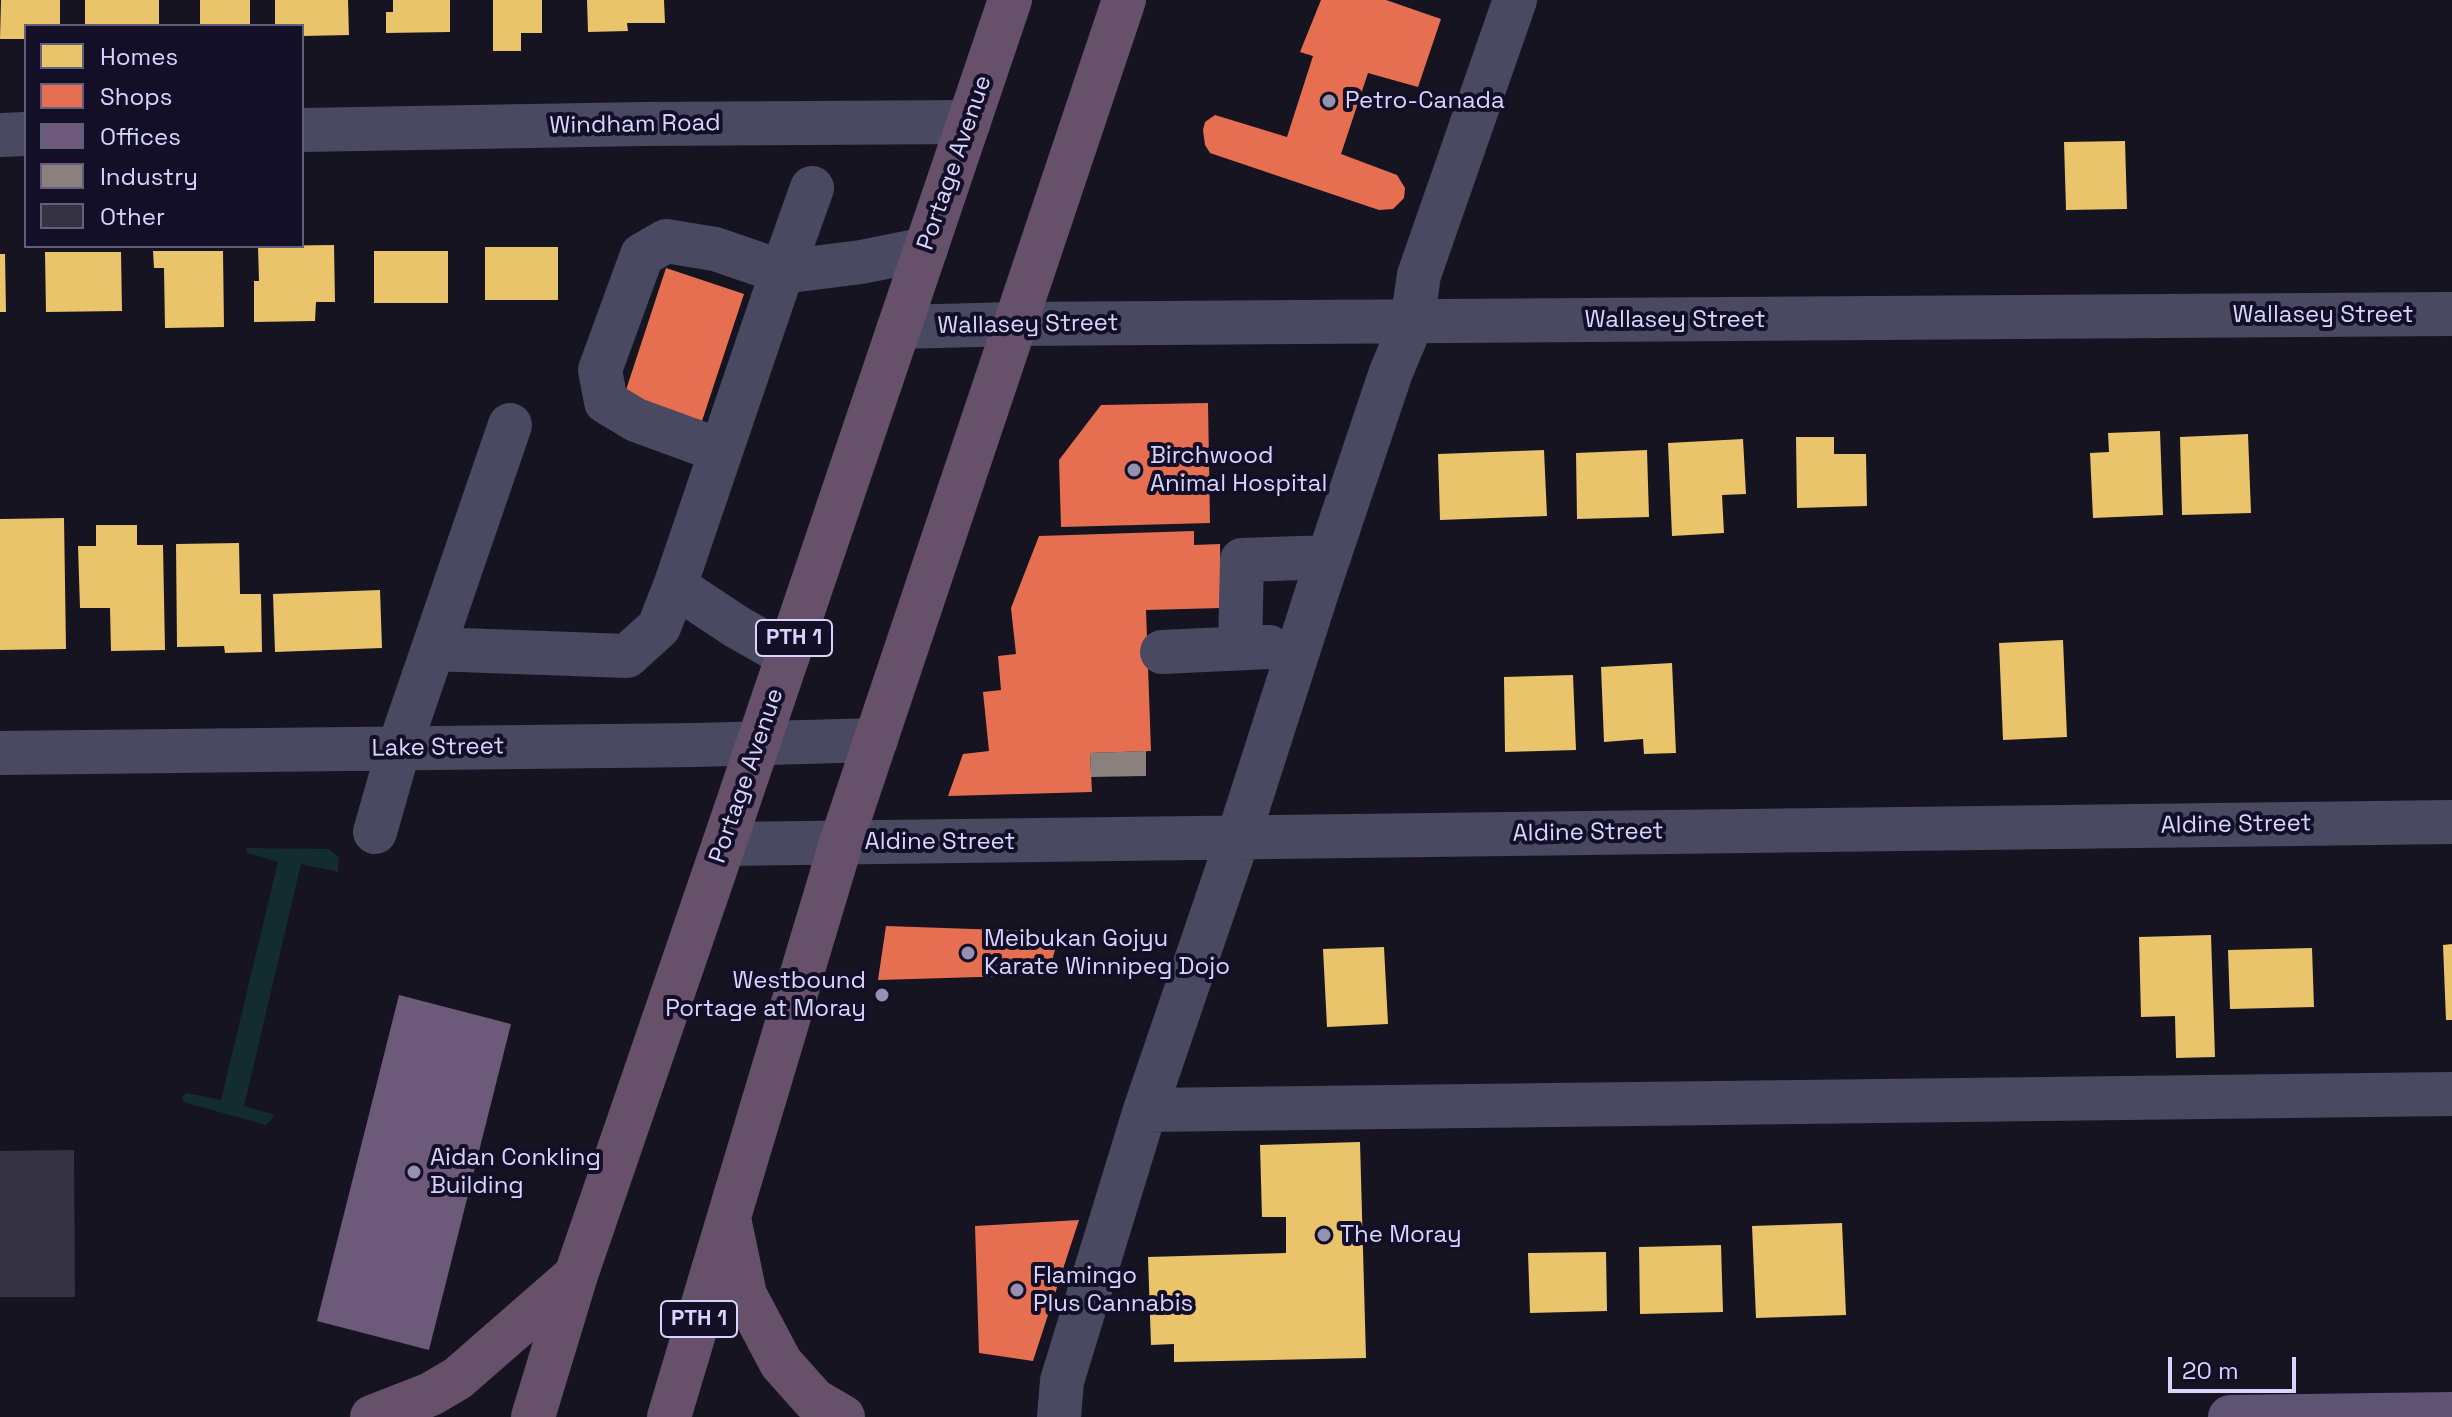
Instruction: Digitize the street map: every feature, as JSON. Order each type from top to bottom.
[{"type":"highway","name":"Portage Avenue","points":[[533,1417],[576,1275],[1010,0]]},
{"type":"highway","name":"PTH 1","points":[[669,1417],[841,843],[1124,0]]},
{"type":"highway","points":[[729,1221],[745,1295],[781,1363],[814,1400],[843,1417]]},
{"type":"highway","points":[[372,1417],[431,1394],[458,1378],[576,1275]]},
{"type":"main road","points":[[2230,1417],[2452,1414]]},
{"type":"street","points":[[1059,1417],[1062,1381],[1145,1110],[1391,372],[1412,322],[1419,275],[1515,0]]},
{"type":"street","name":"Windham Road","points":[[304,130],[969,122]]},
{"type":"street","points":[[0,135],[24,134]]},
{"type":"street","points":[[433,649],[627,656],[659,627],[812,188]]},
{"type":"street","points":[[721,451],[636,420],[606,402],[600,370],[642,255],[666,241],[715,249],[782,272],[861,262],[926,249]]},
{"type":"street","name":"Wallasey Street","points":[[899,327],[2452,314]]},
{"type":"street","points":[[375,832],[399,748],[510,425]]},
{"type":"street","points":[[1240,648],[1242,560],[1329,557]]},
{"type":"street","points":[[675,586],[788,656]]},
{"type":"street","points":[[1162,652],[1299,645]]},
{"type":"street","name":"Lake Street","points":[[0,753],[876,740]]},
{"type":"street","name":"Aldine Street","points":[[724,844],[2452,822]]},
{"type":"street","points":[[1145,1110],[2452,1094]]},
{"type":"green space","points":[[246,848],[329,849],[339,858],[338,872],[301,864],[244,1106],[272,1114],[274,1117],[266,1125],[187,1103],[182,1097],[187,1093],[221,1100],[278,862],[247,853]]},
{"type":"building: Homes","points":[[1,0],[60,0],[60,24],[24,24],[24,39],[0,39]]},
{"type":"building: Homes","points":[[85,0],[159,0],[159,24],[85,24]]},
{"type":"building: Homes","points":[[200,0],[250,0],[250,24],[200,24]]},
{"type":"building: Homes","points":[[275,0],[348,0],[349,35],[304,36],[304,24],[275,24]]},
{"type":"building: Homes","points":[[393,0],[450,0],[450,32],[386,33],[386,12],[393,12]]},
{"type":"building: Homes","points":[[493,0],[542,0],[542,33],[521,33],[521,51],[493,51]]},
{"type":"building: Homes","points":[[587,0],[664,0],[665,23],[627,23],[628,31],[588,32]]},
{"type":"building: Homes","points":[[2125,141],[2127,209],[2066,210],[2064,142]]},
{"type":"building: Homes","points":[[304,245],[334,245],[335,302],[316,302],[315,321],[254,322],[254,281],[259,281],[258,248],[304,248]]},
{"type":"building: Homes","points":[[485,247],[558,247],[558,300],[485,300]]},
{"type":"building: Homes","points":[[153,251],[223,251],[224,327],[165,328],[164,268],[154,268]]},
{"type":"building: Homes","points":[[374,251],[448,251],[448,303],[374,303]]},
{"type":"building: Homes","points":[[45,252],[121,252],[122,311],[46,312]]},
{"type":"building: Homes","points":[[0,254],[5,254],[6,312],[0,312]]},
{"type":"building: Homes","points":[[2160,431],[2163,515],[2093,518],[2090,453],[2109,452],[2108,433]]},
{"type":"building: Homes","points":[[2248,434],[2251,513],[2182,515],[2180,437]]},
{"type":"building: Homes","points":[[1796,437],[1834,437],[1834,454],[1866,454],[1867,506],[1797,508]]},
{"type":"building: Homes","points":[[1743,439],[1746,494],[1722,495],[1724,533],[1672,536],[1668,443]]},
{"type":"building: Homes","points":[[1544,450],[1547,516],[1440,520],[1438,454]]},
{"type":"building: Homes","points":[[1647,450],[1649,517],[1577,519],[1576,453]]},
{"type":"building: Homes","points":[[64,518],[66,649],[0,650],[0,519]]},
{"type":"building: Homes","points":[[96,525],[137,525],[137,545],[163,545],[165,650],[111,651],[110,608],[80,608],[78,546],[96,546]]},
{"type":"building: Homes","points":[[239,543],[240,594],[261,594],[262,652],[225,653],[224,646],[177,647],[176,544]]},
{"type":"building: Homes","points":[[380,590],[382,648],[275,652],[273,594]]},
{"type":"building: Homes","points":[[2063,640],[2067,737],[2003,740],[1999,643]]},
{"type":"building: Homes","points":[[1672,663],[1676,753],[1644,754],[1643,739],[1604,742],[1601,667]]},
{"type":"building: Homes","points":[[1573,675],[1576,750],[1505,752],[1504,677]]},
{"type":"building: Homes","points":[[2211,935],[2215,1057],[2176,1058],[2175,1016],[2141,1017],[2139,937]]},
{"type":"building: Homes","points":[[2452,944],[2452,1020],[2446,1020],[2443,945]]},
{"type":"building: Homes","points":[[1384,947],[1388,1024],[1327,1027],[1323,949]]},
{"type":"building: Homes","points":[[2312,948],[2314,1007],[2230,1009],[2228,950]]},
{"type":"building: Homes","name":"The Moray","points":[[1360,1142],[1366,1358],[1174,1362],[1174,1344],[1151,1345],[1148,1257],[1286,1253],[1286,1217],[1262,1217],[1260,1145]]},
{"type":"building: Homes","points":[[1842,1223],[1846,1315],[1756,1318],[1752,1226]]},
{"type":"building: Homes","points":[[1721,1245],[1723,1312],[1640,1314],[1639,1247]]},
{"type":"building: Homes","points":[[1606,1252],[1607,1311],[1530,1313],[1528,1253]]},
{"type":"building: Shops","name":"Petro-Canada","points":[[1321,0],[1386,0],[1441,19],[1418,87],[1368,73],[1341,154],[1397,175],[1405,188],[1404,198],[1393,209],[1379,210],[1210,153],[1205,145],[1205,122],[1215,115],[1287,137],[1313,56],[1300,52]]},
{"type":"building: Shops","points":[[666,268],[744,294],[702,421],[624,396]]},
{"type":"building: Shops","name":"Birchwood Animal Hospital","points":[[1208,403],[1210,523],[1061,527],[1059,460],[1101,405]]},
{"type":"building: Shops","points":[[1194,531],[1194,545],[1220,544],[1221,608],[1146,610],[1151,751],[1090,753],[1092,792],[948,796],[963,754],[989,751],[983,692],[1001,690],[998,656],[1016,654],[1011,608],[1039,536]]},
{"type":"building: Shops","name":"Meibukan Gojyu Karate Winnipeg Dojo","points":[[886,926],[1060,932],[1048,975],[878,980]]},
{"type":"building: Shops","name":"Flamingo Plus Cannabis","points":[[1079,1220],[1033,1361],[979,1353],[975,1226]]},
{"type":"building: Offices","name":"Aidan Conkling Building","points":[[399,995],[511,1024],[429,1350],[317,1321]]},
{"type":"building: Industry","points":[[1146,751],[1146,776],[1091,777],[1090,753]]},
{"type":"building: Other","points":[[74,1150],[75,1297],[0,1297],[0,1151]]},
{"type":"place","name":"Petro-Canada","points":[[1329,101]]},
{"type":"place","name":"Birchwood Animal Hospital","points":[[1134,470]]},
{"type":"place","name":"Meibukan Gojyu Karate Winnipeg Dojo","points":[[968,953]]},
{"type":"place","name":"Westbound Portage at Moray","points":[[882,995]]},
{"type":"place","name":"Aidan Conkling Building","points":[[414,1172]]},
{"type":"place","name":"The Moray","points":[[1324,1235]]},
{"type":"place","name":"Flamingo Plus Cannabis","points":[[1017,1290]]}]
